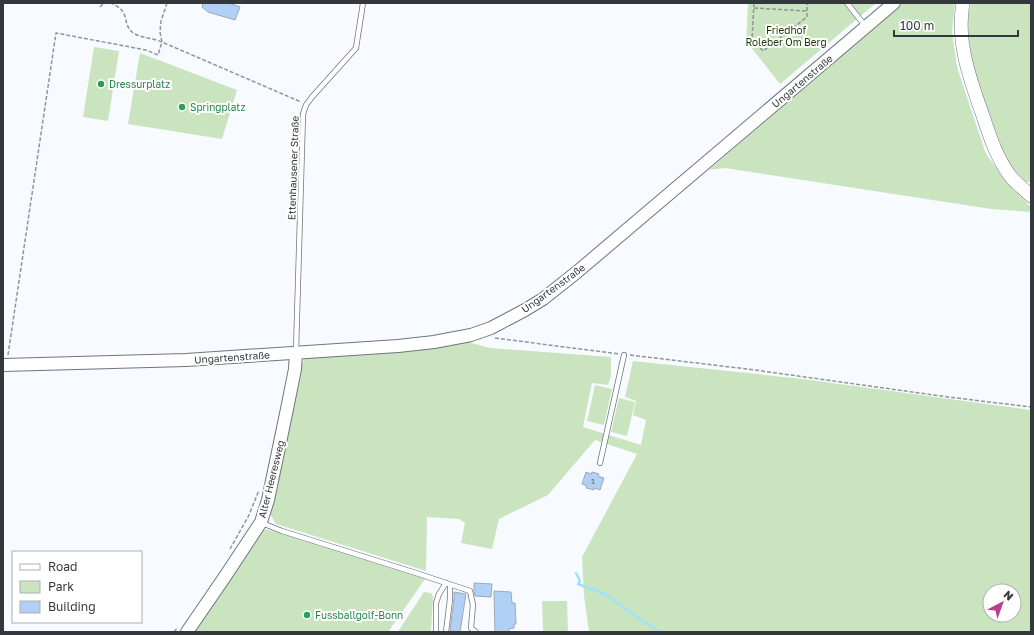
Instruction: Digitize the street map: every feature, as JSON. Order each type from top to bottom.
[{"type":"main road","points":[[963,3],[960,26],[963,51],[970,79],[995,150],[1012,177],[1031,196]]},
{"type":"street","name":"Ungartenstraße","points":[[5,365],[186,360],[398,346],[434,342],[471,335],[491,328],[542,299],[577,272],[894,3]]},
{"type":"street","name":"Alter Heeresweg","points":[[182,629],[224,578],[261,522],[268,500],[287,409],[295,369],[296,353]]},
{"type":"lane","name":"Ettenhausener Straße","points":[[296,353],[303,114],[306,105],[356,48],[363,3]]},
{"type":"lane","points":[[847,3],[866,27]]},
{"type":"lane","points":[[600,463],[624,355]]},
{"type":"lane","points":[[261,522],[282,531],[470,591],[473,606],[471,628],[476,632]]},
{"type":"lane","points":[[436,632],[436,603],[439,594],[448,584]]},
{"type":"lane","points":[[446,632],[450,600],[448,584]]},
{"type":"path","points":[[100,7],[104,3]]},
{"type":"path","points":[[110,3],[123,12],[126,24],[132,32],[141,37],[162,42],[296,99],[306,105]]},
{"type":"path","points":[[5,365],[56,33],[146,50],[158,55],[162,42],[160,32],[161,20],[167,3]]},
{"type":"path","points":[[754,3],[752,39],[763,51],[806,17],[807,3]]},
{"type":"path","points":[[754,8],[807,11]]},
{"type":"path","points":[[494,338],[755,370],[1031,407]]},
{"type":"path","points":[[228,553],[249,516],[260,489]]},
{"type":"path","points":[[174,632],[182,629]]},
{"type":"green space","name":"Friedhof Roleber Om Berg","points":[[748,3],[876,3],[780,84],[746,41]]},
{"type":"green space","points":[[902,3],[955,3],[952,31],[957,67],[986,154],[1012,188],[1031,207],[1031,212],[991,209],[725,168],[709,170]]},
{"type":"green space","points":[[971,3],[1031,3],[1031,182],[1024,182],[1006,161],[969,62],[965,29]]},
{"type":"green space","name":"Dressurplatz","points":[[94,47],[119,51],[108,121],[83,117]]},
{"type":"green space","name":"Springplatz","points":[[140,53],[237,90],[222,139],[128,124]]},
{"type":"green space","points":[[468,342],[490,348],[611,357],[611,376],[608,385],[592,383],[583,427],[641,445],[646,420],[633,415],[636,401],[625,397],[633,361],[803,379],[1031,410],[1031,632],[589,632],[584,596],[582,557],[637,454],[595,440],[548,495],[499,519],[492,549],[461,543],[465,523],[459,519],[427,517],[426,571],[276,524],[269,512],[274,502],[302,364],[305,358],[437,347]]},
{"type":"green space","points":[[595,385],[612,389],[604,425],[587,421]]},
{"type":"green space","points":[[619,398],[635,402],[627,436],[611,432]]},
{"type":"green space","points":[[266,529],[425,579],[388,632],[189,632],[257,535]]},
{"type":"green space","points":[[424,592],[431,593],[433,597],[431,631],[399,632],[399,630]]},
{"type":"green space","points":[[542,601],[567,601],[568,632],[543,632]]},
{"type":"building","points":[[203,3],[229,3],[240,7],[235,20],[208,12],[202,7]]},
{"type":"building","points":[[586,472],[591,474],[592,472],[599,474],[598,476],[604,478],[600,490],[586,488],[587,486],[582,484]]},
{"type":"building","points":[[474,583],[492,584],[491,597],[475,596]]},
{"type":"building","points":[[494,591],[511,592],[512,603],[515,603],[516,624],[514,624],[514,628],[509,629],[509,632],[495,632]]},
{"type":"building","points":[[454,592],[466,594],[460,632],[450,631]]},
{"type":"waterway","points":[[576,573],[580,581],[578,584],[605,594],[659,632]]},
{"type":"place","name":"Dressurplatz","points":[[101,84]]},
{"type":"place","name":"Springplatz","points":[[182,107]]},
{"type":"place","name":"Fussballgolf-Bonn","points":[[307,615]]}]
